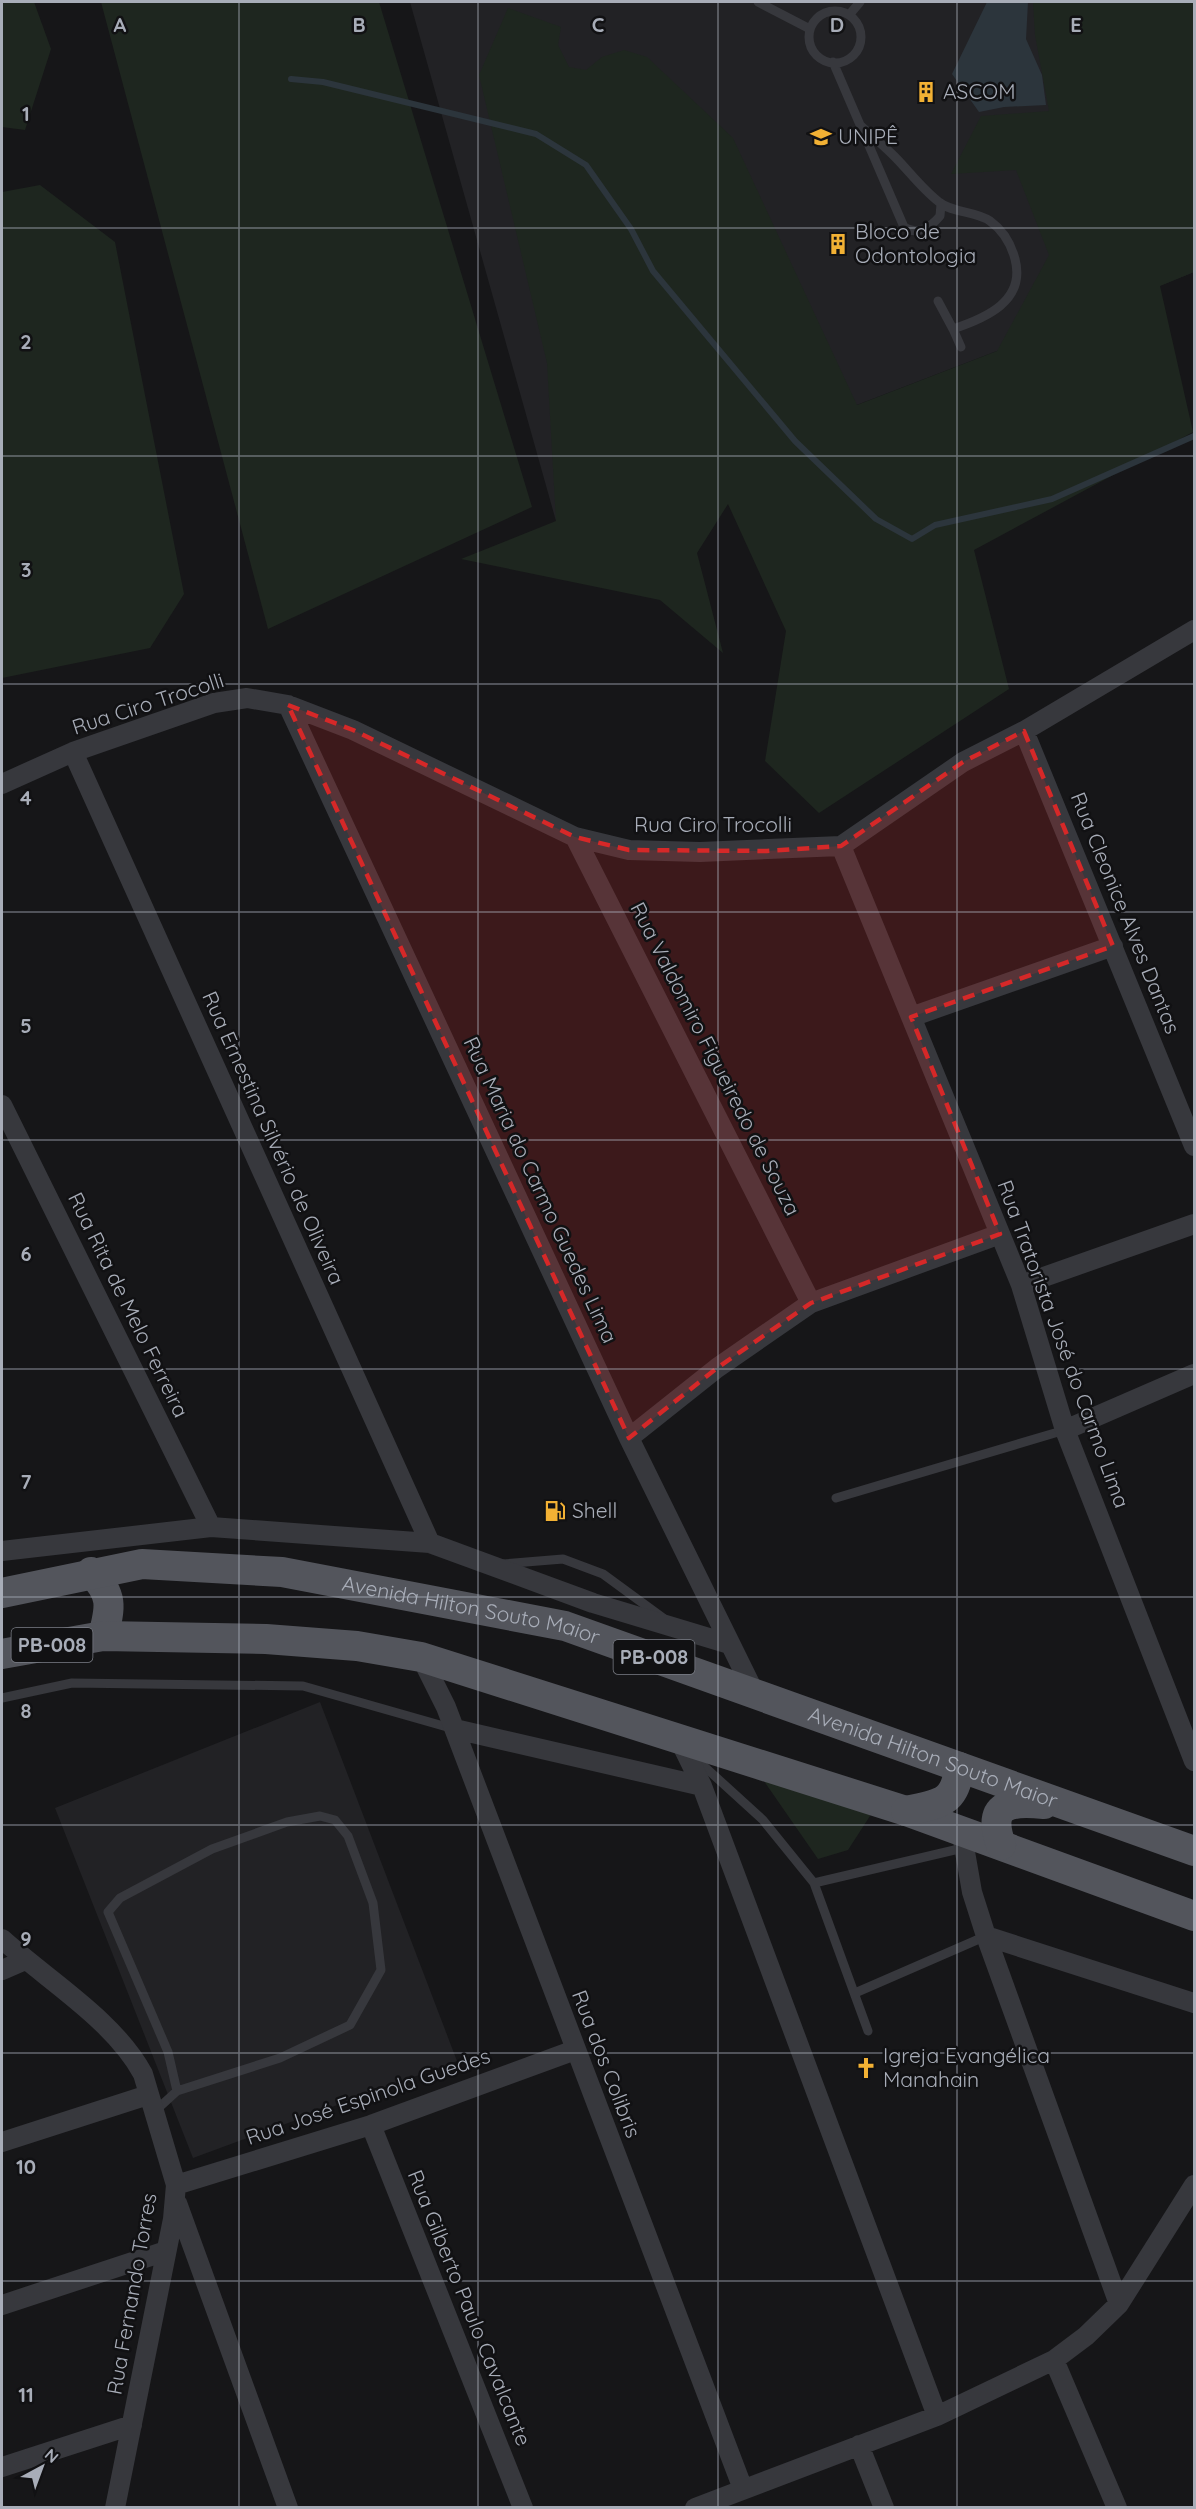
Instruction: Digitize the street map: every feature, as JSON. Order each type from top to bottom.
[{"type":"main road","name":"Avenida Hilton Souto Maior","points":[[2,1593],[91,1572],[142,1564],[282,1572],[565,1626],[754,1692],[1062,1805],[1192,1846]]},
{"type":"main road","points":[[91,1572],[108,1593],[108,1617],[103,1636]]},
{"type":"main road","name":"PB-008","points":[[2,1654],[103,1636],[266,1640],[357,1646],[422,1657],[684,1746],[906,1811],[962,1838],[1001,1845],[1194,1916]]},
{"type":"main road","points":[[906,1811],[932,1806],[950,1797],[956,1785],[959,1767]]},
{"type":"main road","points":[[1001,1845],[995,1829],[996,1820],[1000,1810],[1008,1804],[1019,1802],[1062,1805]]},
{"type":"street","points":[[841,846],[963,762],[1024,731],[1194,630]]},
{"type":"street","name":"Rua Ciro Trocolli","points":[[2,784],[73,752],[214,703],[247,698],[288,705],[352,730],[575,837],[629,850],[699,852],[841,846]]},
{"type":"street","name":"Rua Maria do Carmo Guedes Lima","points":[[288,705],[629,1438],[754,1692]]},
{"type":"street","name":"Rua Cleonice Alves Dantas","points":[[1024,731],[1194,1146]]},
{"type":"street","name":"Rua Ernestina Silvério de Oliveira","points":[[73,752],[429,1543]]},
{"type":"street","name":"Rua Valdomiro Figueiredo de Souza","points":[[575,837],[811,1303]]},
{"type":"street","name":"Rua Tratorista José do Carmo Lima","points":[[841,846],[1020,1285],[1065,1430],[1194,1761]]},
{"type":"street","points":[[911,1017],[1113,946]]},
{"type":"street","name":"Rua Rita de Melo Ferreira","points":[[2,1105],[211,1527]]},
{"type":"street","points":[[1020,1285],[1194,1224]]},
{"type":"street","points":[[629,1438],[717,1368],[811,1303],[1000,1234]]},
{"type":"street","points":[[1065,1430],[1194,1374]]},
{"type":"street","name":"Avenida Hilton Souto Maior","points":[[2,1551],[211,1527],[429,1543],[593,1604],[729,1644]]},
{"type":"street","name":"Rua dos Colibris","points":[[422,1657],[454,1729],[743,2489]]},
{"type":"street","points":[[454,1729],[702,1786]]},
{"type":"street","points":[[684,1746],[702,1786],[937,2416]]},
{"type":"street","points":[[962,1838],[972,1892],[986,1936],[1119,2304]]},
{"type":"street","points":[[986,1936],[1194,2003]]},
{"type":"street","name":"Rua Fernando Torres","points":[[2,1939],[118,2039],[134,2058],[143,2074],[176,2193],[115,2508]]},
{"type":"street","points":[[2,1970],[25,1960]]},
{"type":"street","name":"Rua José Espinola Guedes","points":[[176,2193],[575,2050]]},
{"type":"street","points":[[2,2142],[151,2104]]},
{"type":"street","name":"Rua Gilberto Paulo Cavalcante","points":[[371,2125],[523,2508]]},
{"type":"street","points":[[695,2508],[937,2416],[1054,2360],[1086,2336],[1119,2304],[1194,2185]]},
{"type":"street","points":[[176,2193],[288,2508]]},
{"type":"street","points":[[2,2305],[166,2251]]},
{"type":"street","points":[[1054,2360],[1117,2508]]},
{"type":"street","points":[[2,2468],[132,2425]]},
{"type":"street","points":[[859,2445],[884,2508]]},
{"type":"lane","points":[[758,2],[810,29]]},
{"type":"lane","points":[[849,15],[861,2]]},
{"type":"lane","points":[[830,11],[849,15],[859,28],[859,45],[849,58],[833,62],[816,55],[809,38],[810,29],[821,15],[830,11]]},
{"type":"lane","points":[[833,62],[904,227],[914,232],[923,229],[940,216],[941,204]]},
{"type":"lane","points":[[860,125],[893,154],[941,204],[989,220],[1007,240],[1018,270],[1016,284],[1005,304],[987,315],[953,329]]},
{"type":"lane","points":[[938,301],[961,347]]},
{"type":"lane","points":[[836,1498],[1065,1430]]},
{"type":"lane","points":[[488,1565],[563,1558],[603,1574],[679,1630]]},
{"type":"lane","points":[[2,1698],[72,1683],[303,1686],[454,1729]]},
{"type":"lane","points":[[684,1746],[763,1820],[814,1883],[868,2031]]},
{"type":"lane","points":[[151,2104],[177,2091],[280,2058],[350,2025],[381,1970],[373,1903],[348,1836],[335,1820],[320,1816],[287,1822],[212,1849],[120,1898],[108,1912],[168,2052],[177,2091]]},
{"type":"lane","points":[[814,1883],[962,1838]]},
{"type":"lane","points":[[855,1993],[986,1936]]},
{"type":"highlighted area","points":[[288,705],[353,730],[575,837],[629,850],[767,851],[841,846],[963,762],[1024,731],[1113,946],[911,1017],[1000,1234],[811,1303],[717,1368],[629,1438]]},
{"type":"shaded area","points":[[2,2],[34,2],[51,49],[25,130],[2,127]]},
{"type":"shaded area","points":[[101,2],[379,2],[532,507],[268,629]]},
{"type":"shaded area","name":"UNIPÊ","points":[[410,2],[1194,2],[1194,272],[997,351],[556,521]]},
{"type":"shaded area","points":[[987,2],[1028,2],[1026,39],[1042,75],[1046,105],[1004,107],[979,112],[952,74]]},
{"type":"shaded area","points":[[1033,2],[1194,2],[1194,272],[1160,286],[1193,432],[974,550],[1009,689],[819,813],[765,761],[786,631],[728,504],[697,553],[723,653],[660,600],[461,559],[556,521],[547,363],[479,75],[508,8],[561,27],[558,45],[569,67],[586,70],[602,57],[624,50],[647,57],[733,138],[857,405],[997,351],[1049,255],[1016,170],[951,174],[981,116],[1049,111],[1035,35]]},
{"type":"shaded area","points":[[40,185],[115,242],[184,594],[150,648],[2,678],[2,192]]},
{"type":"shaded area","points":[[320,1702],[457,2061],[193,2158],[55,1808]]},
{"type":"shaded area","points":[[743,1751],[879,1802],[848,1850],[818,1859]]},
{"type":"waterway","points":[[291,79],[323,82],[536,134],[586,165],[631,229],[653,271],[795,441],[876,519],[912,539],[935,525],[1052,499],[1194,436]]},
{"type":"place","name":"ASCOM","points":[[926,92]]},
{"type":"place","name":"UNIPÊ","points":[[821,137]]},
{"type":"place","name":"Bloco de Odontologia","points":[[838,244]]},
{"type":"place","name":"Shell","points":[[555,1511]]},
{"type":"place","name":"Igreja Evangélica Manahain","points":[[866,2068]]}]
